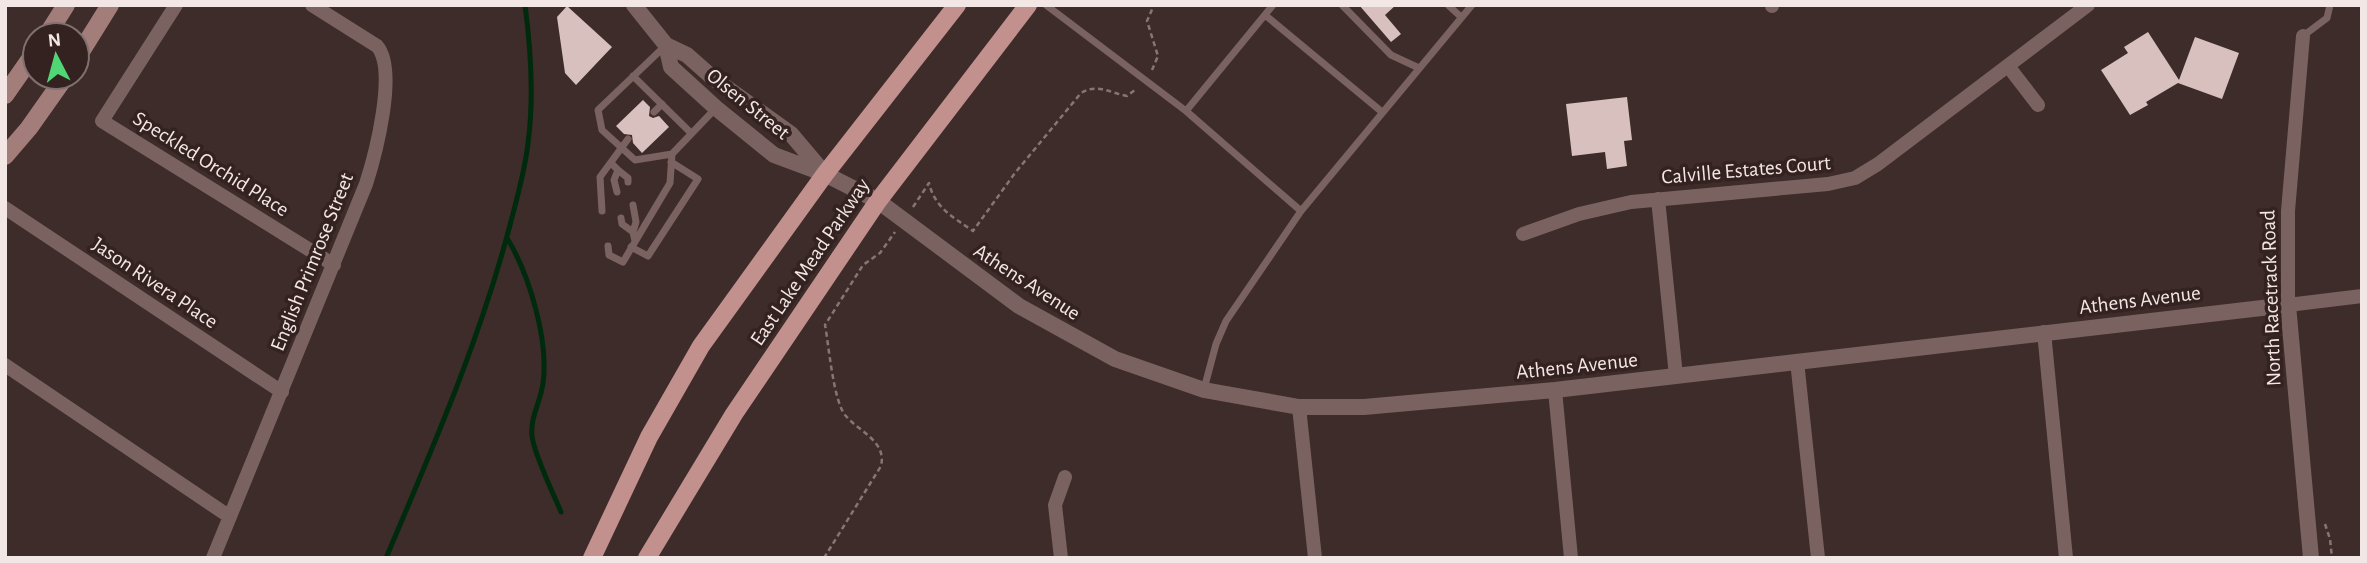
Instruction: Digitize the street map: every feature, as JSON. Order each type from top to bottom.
[{"type":"main road","points":[[56,21],[66,5]]},
{"type":"main road","points":[[91,36],[110,5]]},
{"type":"main road","name":"East Lake Mead Parkway","points":[[592,558],[649,437],[701,346],[825,174],[957,5]]},
{"type":"main road","name":"East Lake Mead Parkway","points":[[647,558],[734,414],[878,201],[1028,5]]},
{"type":"main road","points":[[5,95],[21,72]]},
{"type":"main road","points":[[5,156],[55,91]]},
{"type":"street","name":"Speckled Orchid Place","points":[[176,5],[102,121],[334,265]]},
{"type":"street","name":"English Primrose Street","points":[[212,558],[334,265],[376,154],[382,118],[385,62],[383,53],[377,46],[312,5]]},
{"type":"street","name":"Olsen Street","points":[[634,5],[666,45],[671,67],[716,108],[774,155],[851,187]]},
{"type":"street","name":"Calville Estates Court","points":[[1523,234],[1605,206],[1838,183],[1855,178],[1878,164],[2088,5]]},
{"type":"street","name":"North Racetrack Road","points":[[2303,37],[2288,211],[2288,304],[2311,558]]},
{"type":"street","name":"Olsen Street","points":[[666,45],[687,55],[713,78],[791,134],[825,174]]},
{"type":"street","points":[[2008,66],[2038,105]]},
{"type":"street","name":"Athens Avenue","points":[[851,187],[878,201],[1019,306],[1115,359],[1204,390],[1299,407],[1387,406],[1555,390],[2362,296]]},
{"type":"street","points":[[1658,199],[1676,376]]},
{"type":"street","name":"Jason Rivera Place","points":[[5,208],[282,392]]},
{"type":"street","points":[[2044,332],[2066,558]]},
{"type":"street","points":[[1797,361],[1818,558]]},
{"type":"street","points":[[5,365],[230,517]]},
{"type":"street","points":[[1555,390],[1571,558]]},
{"type":"street","points":[[1299,407],[1315,558]]},
{"type":"street","points":[[1061,558],[1055,505],[1065,477]]},
{"type":"lane","points":[[1046,5],[1186,111],[1300,211]]},
{"type":"lane","points":[[1186,111],[1273,5]]},
{"type":"lane","points":[[1342,5],[1391,55],[1419,68]]},
{"type":"lane","points":[[1448,5],[1461,17]]},
{"type":"lane","points":[[1204,390],[1216,344],[1226,321],[1300,211],[1472,5]]},
{"type":"lane","points":[[2303,37],[2327,18],[2330,5]]},
{"type":"lane","points":[[1265,15],[1382,112]]},
{"type":"lane","points":[[633,244],[648,256],[698,178],[671,158],[635,160],[603,130],[598,110],[666,45]]},
{"type":"lane","points":[[633,76],[691,133]]},
{"type":"lane","points":[[654,112],[662,104]]},
{"type":"lane","points":[[608,246],[609,255],[622,262],[670,183],[671,158],[716,108]]},
{"type":"lane","points":[[603,211],[600,177],[628,139]]},
{"type":"lane","points":[[611,163],[628,178],[628,182]]},
{"type":"lane","points":[[617,192],[614,180],[618,170]]},
{"type":"lane","points":[[633,205],[636,222],[633,244]]},
{"type":"lane","points":[[621,218],[622,224],[633,232]]},
{"type":"path","points":[[2325,523],[2332,558]]},
{"type":"building","points":[[1359,5],[1396,5],[1385,15],[1401,34],[1391,42]]},
{"type":"building","points":[[567,6],[612,47],[576,85],[565,73],[557,17]]},
{"type":"building","points":[[2148,32],[2179,80],[2195,37],[2239,53],[2222,99],[2178,83],[2130,115],[2101,70],[2128,53],[2124,47]]},
{"type":"building","points":[[1627,97],[1632,140],[1624,141],[1627,166],[1607,169],[1605,152],[1572,156],[1566,104]]},
{"type":"building","points":[[643,100],[650,107],[649,116],[659,116],[669,127],[642,153],[633,143],[632,135],[624,134],[616,126]]},
{"type":"waterway","points":[[386,558],[470,352],[498,268],[518,195],[527,153],[531,109],[525,5]]},
{"type":"waterway","points":[[507,238],[530,288],[540,328],[543,383],[532,436],[540,463],[561,512]]}]
